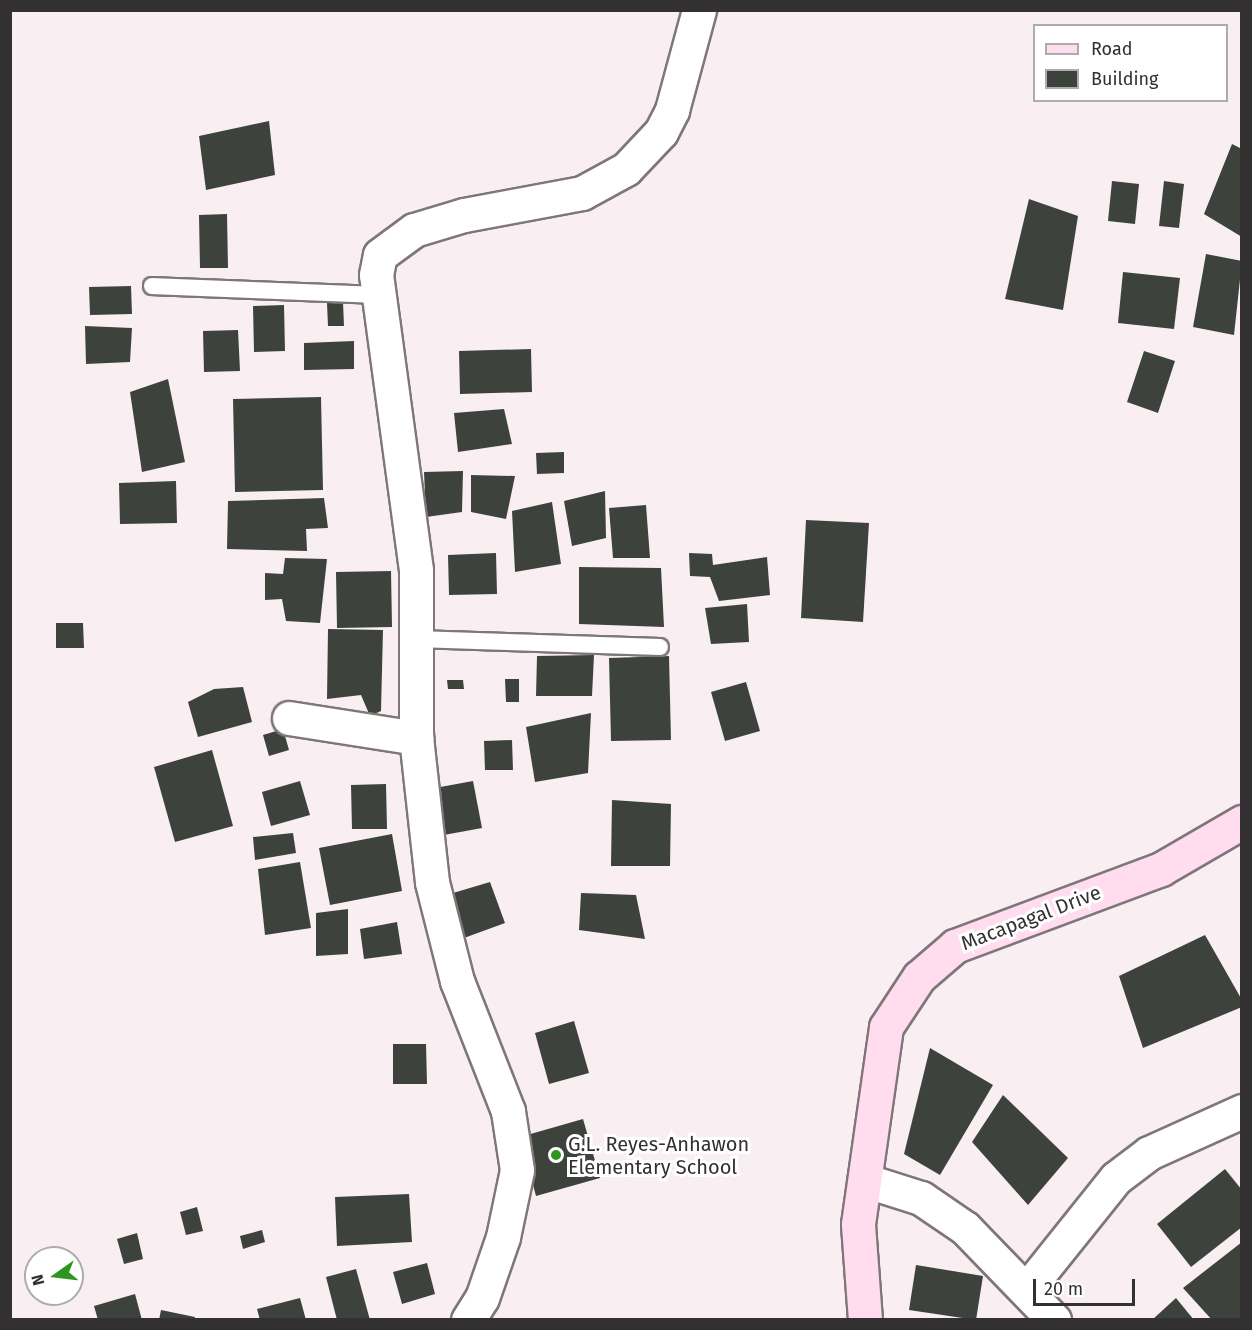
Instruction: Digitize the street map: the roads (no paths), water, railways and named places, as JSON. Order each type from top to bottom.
[{"type":"main road","name":"Macapagal Drive","points":[[865,1320],[858,1224],[867,1181],[886,1027],[919,977],[956,946],[1161,868],[1242,822]]},
{"type":"street","points":[[468,1320],[482,1298],[503,1237],[517,1170],[508,1111],[458,981],[432,882],[416,738],[416,570],[406,481],[377,295],[380,255],[414,230],[464,214],[582,193],[609,182],[646,152],[672,110],[699,10]]},
{"type":"street","points":[[290,718],[416,738]]},
{"type":"street","points":[[1027,1289],[1116,1178],[1149,1153],[1242,1112]]},
{"type":"street","points":[[867,1181],[921,1198],[945,1213],[965,1228],[1027,1289],[1054,1320]]},
{"type":"lane","points":[[152,286],[377,295]]},
{"type":"lane","points":[[416,639],[660,647]]},
{"type":"place","name":"G.L. Reyes-Anhawon Elementary School","points":[[556,1155]]}]
